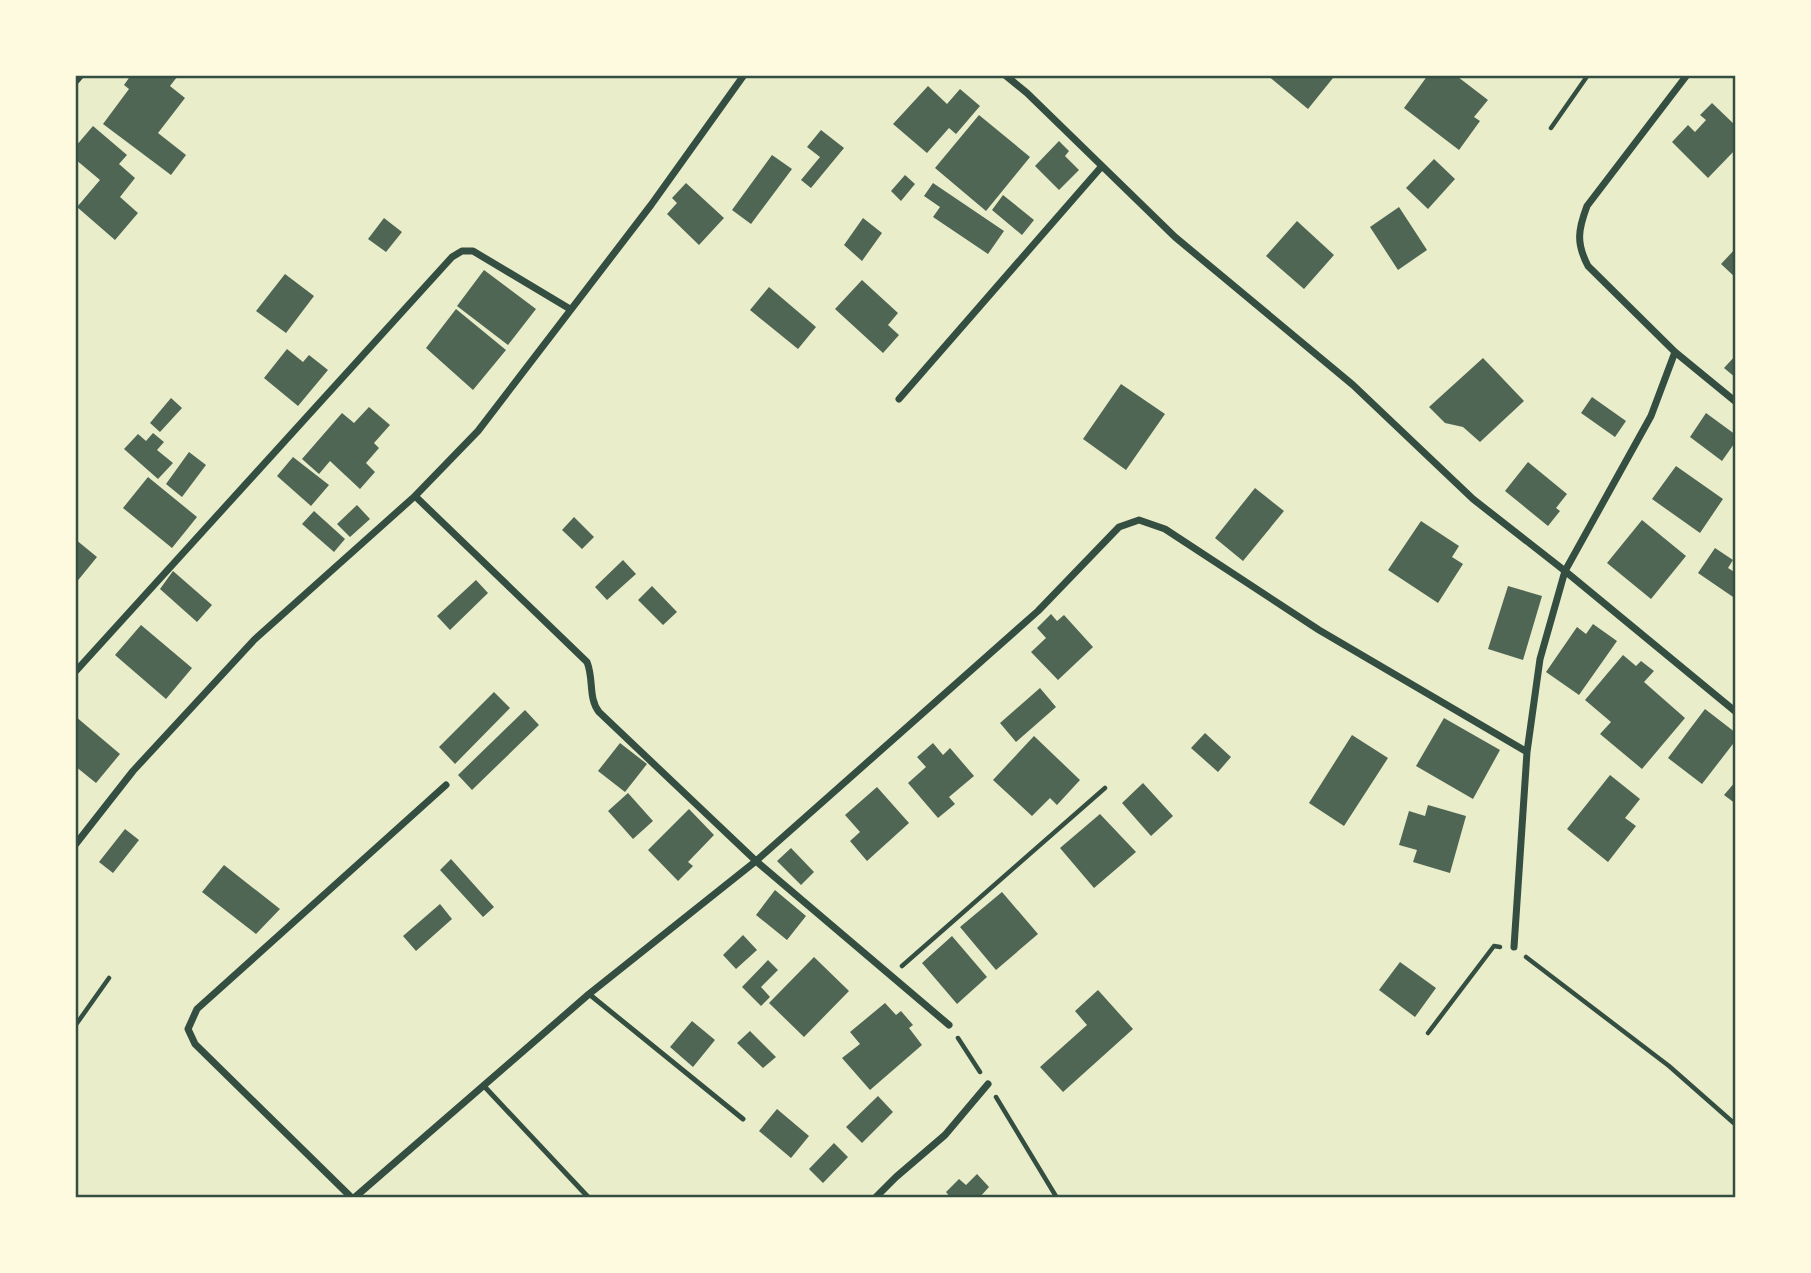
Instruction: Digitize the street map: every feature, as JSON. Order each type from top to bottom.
[{"type":"street","points":[[75,82],[81,75]]},
{"type":"street","points":[[75,845],[134,771],[254,640],[415,496],[478,431],[651,205],[744,75]]},
{"type":"street","points":[[1005,75],[1175,237],[1353,385],[1473,499],[1736,712]]},
{"type":"street","points":[[1687,75],[1587,206],[1579,227],[1580,251],[1588,266],[1675,352],[1736,402]]},
{"type":"street","points":[[900,399],[1102,166]]},
{"type":"street","points":[[75,672],[452,257],[462,251],[473,251],[570,309]]},
{"type":"street","points":[[1514,947],[1527,752],[1540,659],[1565,571],[1651,416],[1675,352]]},
{"type":"street","points":[[415,496],[587,662],[593,704],[599,712],[756,861],[949,1025]]},
{"type":"street","points":[[446,785],[197,1009],[188,1030],[195,1044],[353,1198],[589,994],[756,861],[1038,611],[1119,527],[1139,520],[1165,528],[1319,630],[1527,752]]},
{"type":"street","points":[[875,1198],[895,1177],[945,1135],[988,1084]]},
{"type":"lane","points":[[589,994],[743,1119]]},
{"type":"lane","points":[[483,1084],[589,1198]]},
{"type":"path","points":[[1551,128],[1588,75]]},
{"type":"path","points":[[891,975],[1105,788]]},
{"type":"path","points":[[1428,1033],[1494,946],[1514,947],[1669,1066],[1736,1125]]},
{"type":"path","points":[[75,1026],[109,978]]},
{"type":"path","points":[[949,1025],[1058,1198]]},
{"type":"building","points":[[131,75],[177,77],[170,86],[185,98],[158,133],[186,155],[171,175],[103,124],[129,89],[124,85]]},
{"type":"building","points":[[1267,75],[1329,75],[1333,78],[1308,109]]},
{"type":"building","points":[[1428,75],[1459,75],[1458,77],[1488,100],[1474,117],[1480,121],[1459,150],[1404,108]]},
{"type":"building","points":[[928,86],[947,104],[960,89],[980,106],[956,134],[949,128],[927,153],[893,124]]},
{"type":"building","points":[[1712,103],[1736,126],[1736,149],[1708,178],[1672,142],[1688,125],[1695,132],[1706,120],[1700,115]]},
{"type":"building","points":[[979,115],[1030,157],[986,211],[935,168]]},
{"type":"building","points":[[93,126],[127,155],[119,164],[135,178],[120,197],[138,213],[115,240],[77,207],[100,180],[75,159],[75,147]]},
{"type":"building","points":[[821,130],[844,148],[811,188],[801,180],[820,157],[807,147]]},
{"type":"building","points":[[1059,141],[1069,151],[1065,156],[1079,170],[1059,190],[1035,166]]},
{"type":"building","points":[[772,155],[792,169],[751,224],[732,210]]},
{"type":"building","points":[[1434,159],[1455,179],[1428,209],[1406,188]]},
{"type":"building","points":[[905,175],[915,184],[901,201],[891,191]]},
{"type":"building","points":[[686,183],[724,218],[699,245],[667,214],[677,203],[672,198]]},
{"type":"building","points":[[933,183],[1004,231],[988,254],[933,217],[940,207],[924,196]]},
{"type":"building","points":[[1003,195],[1034,220],[1022,235],[992,210]]},
{"type":"building","points":[[1399,207],[1427,250],[1398,270],[1370,227]]},
{"type":"building","points":[[384,218],[402,232],[386,252],[368,239]]},
{"type":"building","points":[[863,218],[882,233],[862,261],[844,245]]},
{"type":"building","points":[[1297,221],[1334,255],[1304,289],[1266,256]]},
{"type":"building","points":[[1736,248],[1736,278],[1721,264]]},
{"type":"building","points":[[484,270],[536,309],[508,345],[457,306]]},
{"type":"building","points":[[285,274],[314,296],[286,333],[256,311]]},
{"type":"building","points":[[862,280],[898,313],[888,325],[899,335],[883,353],[835,309]]},
{"type":"building","points":[[769,287],[816,327],[798,349],[750,310]]},
{"type":"building","points":[[456,309],[506,350],[473,390],[426,348]]},
{"type":"building","points":[[287,349],[303,362],[309,355],[328,370],[298,406],[264,378]]},
{"type":"building","points":[[1736,355],[1736,378],[1724,368]]},
{"type":"building","points":[[1483,358],[1524,401],[1480,442],[1463,427],[1445,423],[1429,407]]},
{"type":"building","points":[[1121,384],[1165,414],[1126,470],[1083,439]]},
{"type":"building","points":[[1592,397],[1626,421],[1615,437],[1581,413]]},
{"type":"building","points":[[171,398],[182,408],[160,432],[150,423]]},
{"type":"building","points":[[369,407],[390,425],[374,443],[379,448],[366,463],[375,472],[360,489],[330,461],[319,474],[302,459],[342,413],[354,423]]},
{"type":"building","points":[[1706,413],[1736,435],[1736,441],[1722,461],[1690,437]]},
{"type":"building","points":[[153,433],[164,442],[157,450],[173,463],[158,479],[124,449],[138,434],[146,441]]},
{"type":"building","points":[[189,452],[206,465],[182,497],[166,484]]},
{"type":"building","points":[[293,457],[329,485],[311,506],[277,476]]},
{"type":"building","points":[[1528,462],[1567,494],[1556,508],[1560,511],[1548,526],[1505,491]]},
{"type":"building","points":[[1676,466],[1723,499],[1700,533],[1652,499]]},
{"type":"building","points":[[148,477],[197,517],[172,548],[123,508]]},
{"type":"building","points":[[1255,488],[1284,511],[1243,561],[1215,538]]},
{"type":"building","points":[[357,505],[370,519],[350,537],[337,524]]},
{"type":"building","points":[[314,511],[345,539],[334,552],[302,524]]},
{"type":"building","points":[[574,517],[594,537],[582,549],[562,530]]},
{"type":"building","points":[[1642,520],[1686,556],[1651,599],[1607,563]]},
{"type":"building","points":[[1421,521],[1459,546],[1452,557],[1463,564],[1438,603],[1388,570]]},
{"type":"building","points":[[75,539],[97,557],[75,584]]},
{"type":"building","points":[[1715,548],[1733,560],[1728,568],[1736,573],[1736,599],[1698,573]]},
{"type":"building","points":[[623,560],[636,574],[607,600],[595,587]]},
{"type":"building","points":[[173,571],[212,605],[197,622],[160,589]]},
{"type":"building","points":[[476,580],[488,593],[450,630],[437,616]]},
{"type":"building","points":[[652,586],[677,612],[663,625],[638,600]]},
{"type":"building","points":[[1508,586],[1542,596],[1523,660],[1488,649]]},
{"type":"building","points":[[1051,614],[1057,621],[1064,615],[1093,647],[1058,680],[1031,652],[1046,638],[1037,628]]},
{"type":"building","points":[[1593,624],[1617,641],[1579,695],[1546,672],[1577,627],[1586,634]]},
{"type":"building","points":[[141,625],[192,668],[166,699],[115,655]]},
{"type":"building","points":[[1623,655],[1636,666],[1641,661],[1654,671],[1644,682],[1685,718],[1642,769],[1600,734],[1611,722],[1585,700]]},
{"type":"building","points":[[1040,688],[1056,707],[1016,742],[1000,723]]},
{"type":"building","points":[[494,692],[510,708],[455,764],[439,747]]},
{"type":"building","points":[[1705,709],[1736,733],[1736,740],[1702,784],[1668,758]]},
{"type":"building","points":[[525,710],[539,725],[472,790],[458,775]]},
{"type":"building","points":[[75,716],[120,754],[96,783],[75,766]]},
{"type":"building","points":[[1444,718],[1500,750],[1473,799],[1416,766]]},
{"type":"building","points":[[1205,733],[1231,757],[1218,772],[1191,748]]},
{"type":"building","points":[[1352,735],[1388,758],[1344,826],[1309,803]]},
{"type":"building","points":[[1034,736],[1080,780],[1057,805],[1050,798],[1032,816],[993,780]]},
{"type":"building","points":[[620,743],[647,764],[625,792],[598,771]]},
{"type":"building","points":[[933,743],[943,755],[950,748],[974,776],[949,797],[955,804],[938,818],[908,783],[926,767],[917,757]]},
{"type":"building","points":[[1610,775],[1640,799],[1625,818],[1636,826],[1608,862],[1567,829]]},
{"type":"building","points":[[1736,781],[1736,804],[1724,795]]},
{"type":"building","points":[[1143,783],[1173,816],[1151,836],[1122,803]]},
{"type":"building","points":[[877,787],[909,823],[867,861],[850,841],[860,832],[845,815]]},
{"type":"building","points":[[628,793],[653,821],[633,839],[608,811]]},
{"type":"building","points":[[1428,805],[1466,816],[1450,873],[1413,862],[1417,850],[1399,845],[1409,811],[1425,816]]},
{"type":"building","points":[[689,809],[714,835],[688,862],[693,866],[678,881],[648,850]]},
{"type":"building","points":[[1100,814],[1136,852],[1094,888],[1060,848]]},
{"type":"building","points":[[125,829],[139,840],[113,873],[99,862]]},
{"type":"building","points":[[791,848],[814,872],[801,885],[777,861]]},
{"type":"building","points":[[451,859],[494,907],[483,917],[440,870]]},
{"type":"building","points":[[224,865],[280,909],[256,934],[202,892]]},
{"type":"building","points":[[775,890],[806,916],[787,940],[756,915]]},
{"type":"building","points":[[1002,892],[1038,934],[996,970],[960,927]]},
{"type":"building","points":[[440,904],[452,919],[416,951],[403,936]]},
{"type":"building","points":[[743,935],[757,950],[736,969],[723,955]]},
{"type":"building","points":[[952,936],[987,977],[957,1004],[922,963]]},
{"type":"building","points":[[814,957],[849,991],[804,1037],[769,1003]]},
{"type":"building","points":[[768,960],[778,970],[761,987],[770,997],[761,1006],[742,987]]},
{"type":"building","points":[[1400,962],[1436,988],[1415,1017],[1379,990]]},
{"type":"building","points":[[1098,990],[1133,1029],[1063,1092],[1040,1067],[1087,1025],[1075,1011]]},
{"type":"building","points":[[885,1003],[896,1015],[901,1011],[913,1025],[909,1028],[922,1045],[870,1090],[842,1058],[860,1044],[850,1032]]},
{"type":"building","points":[[692,1021],[715,1040],[693,1067],[670,1047]]},
{"type":"building","points":[[750,1031],[776,1057],[763,1068],[737,1043]]},
{"type":"building","points":[[878,1096],[893,1112],[862,1143],[846,1127]]},
{"type":"building","points":[[777,1109],[809,1136],[791,1158],[759,1131]]},
{"type":"building","points":[[834,1143],[848,1157],[823,1183],[809,1169]]},
{"type":"building","points":[[977,1174],[989,1187],[979,1198],[951,1198],[946,1192],[959,1179],[966,1185]]}]
